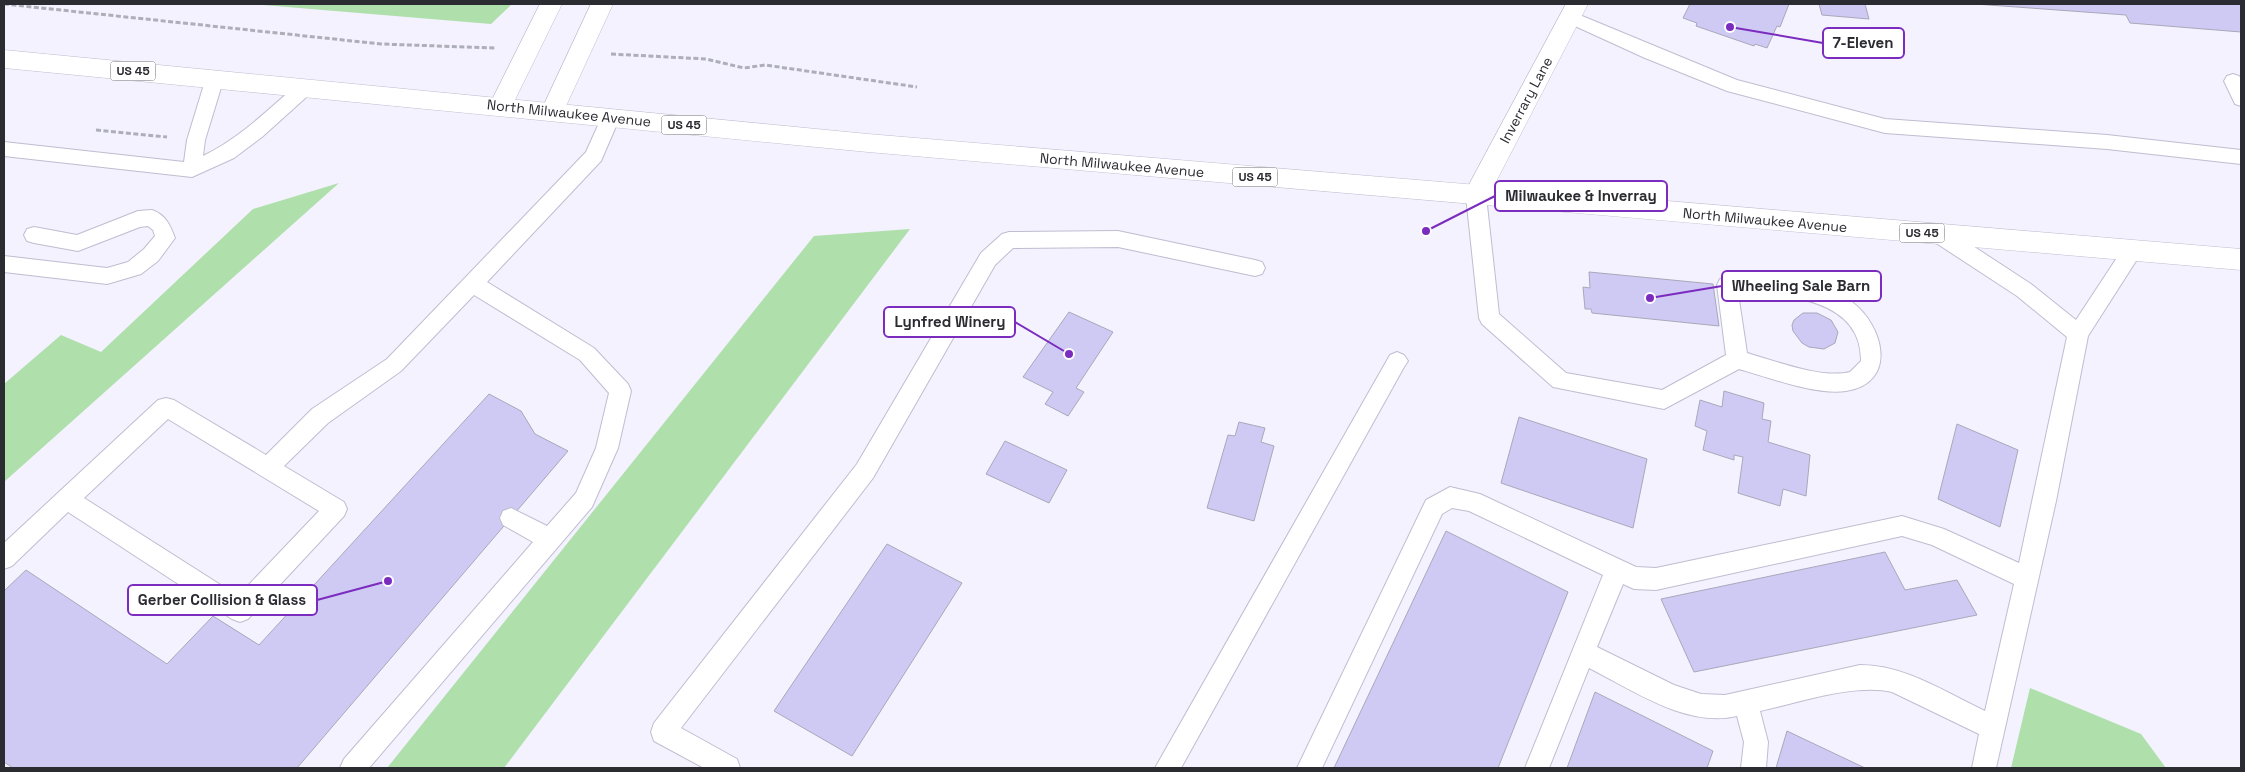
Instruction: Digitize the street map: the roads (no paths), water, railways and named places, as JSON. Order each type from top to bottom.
[{"type":"main road","points":[[501,106],[551,4]]},
{"type":"main road","points":[[554,111],[602,4]]},
{"type":"main road","name":"Inverrary Lane","points":[[1476,196],[1573,11]]},
{"type":"main road","name":"North Milwaukee Avenue","points":[[4,59],[215,78],[868,143],[2241,260]]},
{"type":"lane","points":[[1573,11],[1651,53],[1733,86],[1885,126],[2107,142],[2241,157]]},
{"type":"lane","points":[[192,170],[196,140],[215,78]]},
{"type":"lane","points":[[2233,80],[2241,98]]},
{"type":"lane","points":[[4,149],[192,170],[227,152],[255,132],[306,87]]},
{"type":"lane","points":[[268,468],[320,416],[394,365],[594,156],[612,117]]},
{"type":"lane","points":[[1476,196],[1489,318],[1560,381],[1664,400],[1738,359],[1791,374],[1839,384],[1856,380],[1871,364],[1870,342],[1858,322],[1842,305],[1823,297],[1795,290],[1753,285],[1727,285],[1738,359]]},
{"type":"lane","points":[[4,264],[107,276],[134,268],[151,255],[165,238],[161,226],[152,218],[138,219],[78,243],[34,235]]},
{"type":"lane","points":[[1940,234],[2024,290],[2078,334]]},
{"type":"lane","points":[[728,768],[663,732],[865,472],[988,259],[1009,240],[1118,239],[1255,268]]},
{"type":"lane","points":[[1984,768],[2028,579],[2078,334],[2133,250]]},
{"type":"lane","points":[[353,768],[584,500],[607,448],[620,391],[587,354],[472,283]]},
{"type":"lane","points":[[1167,768],[1397,360]]},
{"type":"lane","points":[[4,558],[67,499],[166,407],[336,509],[240,611],[67,499]]},
{"type":"lane","points":[[1309,768],[1434,507],[1450,497],[1472,501],[1634,578],[1656,580],[1857,534],[1902,526],[1936,536],[2028,579]]},
{"type":"lane","points":[[512,518],[549,539]]},
{"type":"lane","points":[[1538,768],[1617,569]]},
{"type":"lane","points":[[1584,653],[1670,696],[1701,706],[1725,707],[1860,677],[1879,677],[1895,682],[1994,728]]},
{"type":"lane","points":[[1744,702],[1756,736],[1756,759],[1753,768]]},
{"type":"place","name":"7-Eleven","points":[[1730,27]]},
{"type":"place","name":"Milwaukee & Inverray","points":[[1426,231]]},
{"type":"place","name":"Wheeling Sale Barn","points":[[1650,298]]},
{"type":"place","name":"Lynfred Winery","points":[[1069,354]]},
{"type":"place","name":"Gerber Collision & Glass","points":[[388,581]]}]
